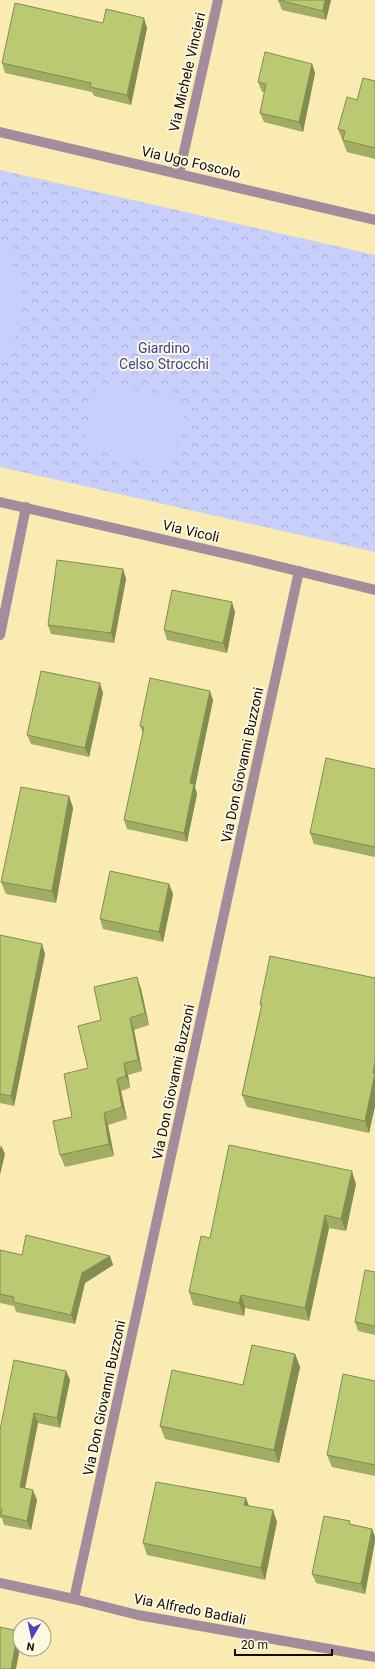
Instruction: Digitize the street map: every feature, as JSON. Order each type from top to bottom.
[{"type":"street","name":"Via Michele Vincieri","points":[[179,174],[218,0]]},
{"type":"street","name":"Via Ugo Foscolo","points":[[0,132],[375,220]]},
{"type":"street","name":"Via Vicoli","points":[[0,502],[375,590]]},
{"type":"street","points":[[0,635],[26,508]]},
{"type":"street","name":"Via Don Giovanni Buzzoni","points":[[74,1598],[299,571]]},
{"type":"street","name":"Via Alfredo Badiali","points":[[0,1583],[74,1598],[138,1615],[375,1657]]},
{"type":"green space","name":"Giardino Celso Strocchi","points":[[0,170],[375,255],[375,552],[0,467]]},
{"type":"green space","points":[[0,238],[5,245],[20,285],[21,312],[14,337],[0,363]]},
{"type":"green space","points":[[99,382],[187,403],[171,470],[83,447]]},
{"type":"building","points":[[278,0],[325,0],[323,11]]},
{"type":"building","points":[[15,3],[103,23],[106,9],[144,18],[127,95],[90,87],[91,83],[2,63]]},
{"type":"building","points":[[265,52],[312,64],[299,122],[260,113],[266,84],[258,82]]},
{"type":"building","points":[[363,78],[375,81],[375,148],[343,140],[345,131],[338,129],[347,97],[357,100]]},
{"type":"building","points":[[57,560],[123,569],[111,633],[48,625]]},
{"type":"building","points":[[172,590],[232,602],[223,643],[164,630]]},
{"type":"building","points":[[41,671],[100,683],[85,748],[27,735]]},
{"type":"building","points":[[150,678],[210,691],[190,783],[194,784],[184,833],[124,820],[144,727],[140,726]]},
{"type":"building","points":[[326,758],[375,769],[375,847],[310,833]]},
{"type":"building","points":[[21,787],[69,796],[52,891],[1,882]]},
{"type":"building","points":[[110,871],[169,884],[159,932],[100,919]]},
{"type":"building","points":[[0,935],[42,944],[11,1096],[0,1094]]},
{"type":"building","points":[[270,956],[375,978],[375,1062],[373,1073],[375,1073],[365,1121],[242,1095],[262,1004],[260,1004]]},
{"type":"building","points":[[137,977],[145,1013],[130,1018],[138,1060],[124,1063],[126,1076],[117,1079],[122,1107],[104,1113],[109,1144],[60,1155],[53,1121],[72,1117],[64,1074],[88,1068],[78,1026],[101,1020],[94,987]]},
{"type":"building","points":[[229,1145],[352,1171],[341,1219],[325,1215],[305,1308],[241,1295],[239,1303],[189,1292],[201,1236],[210,1238]]},
{"type":"building","points":[[26,1235],[110,1256],[82,1273],[71,1315],[13,1302],[14,1297],[0,1294],[0,1250],[22,1255]]},
{"type":"building","points":[[365,1270],[375,1272],[375,1326],[355,1322]]},
{"type":"building","points":[[252,1345],[295,1354],[274,1450],[160,1426],[172,1370],[243,1385]]},
{"type":"building","points":[[14,1360],[66,1371],[57,1418],[34,1413],[20,1487],[33,1490],[27,1521],[1,1515],[2,1510],[0,1509],[0,1430]]},
{"type":"building","points":[[343,1374],[375,1381],[375,1465],[327,1455]]},
{"type":"building","points":[[156,1482],[246,1498],[244,1505],[273,1510],[261,1568],[143,1543]]},
{"type":"building","points":[[324,1516],[350,1521],[349,1524],[372,1529],[361,1584],[312,1574]]},
{"type":"building","points":[[0,1627],[12,1630],[12,1657],[13,1657],[11,1669],[0,1669]]}]
